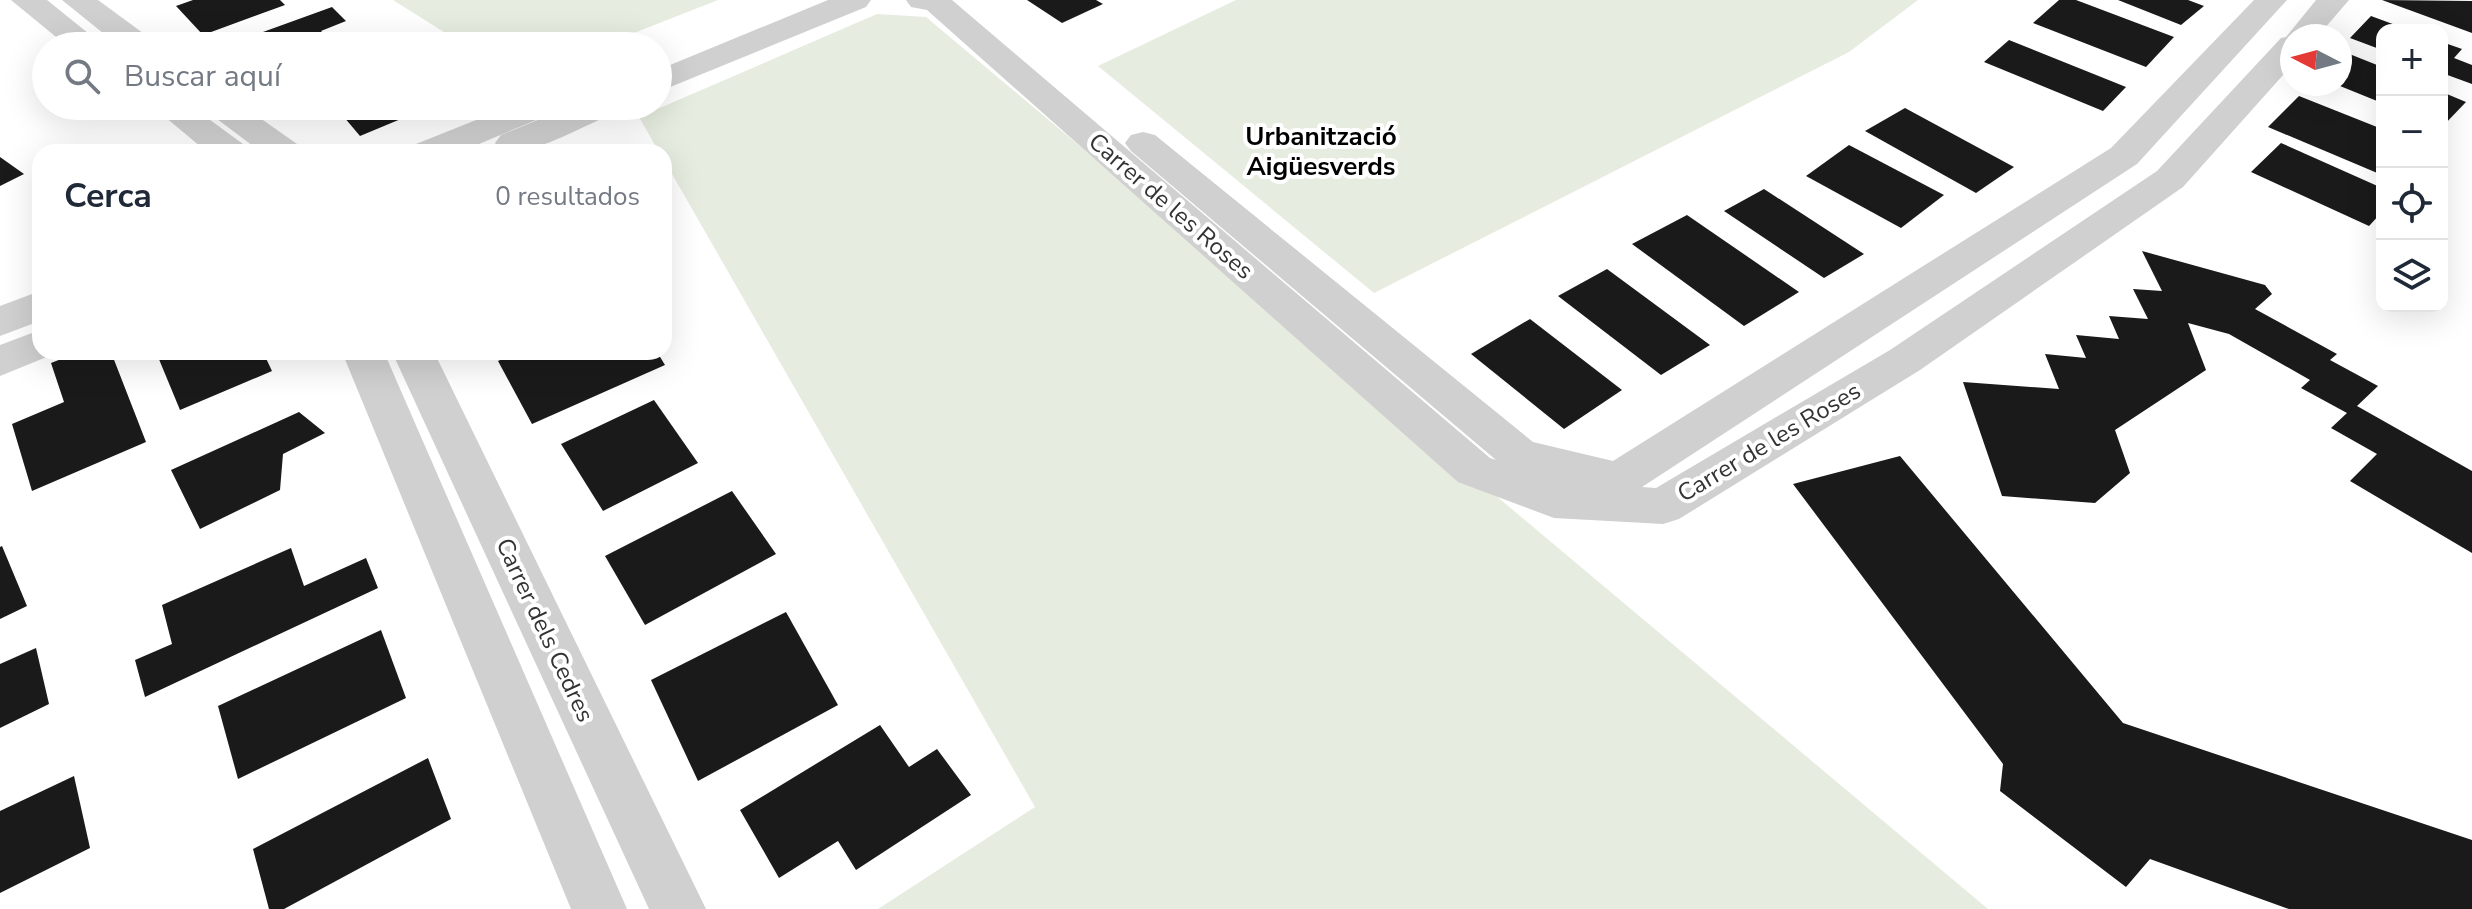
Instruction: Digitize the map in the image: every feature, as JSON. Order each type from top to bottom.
[{"type":"street","points":[[27,0],[69,32]]},
{"type":"street","points":[[78,0],[121,32]]},
{"type":"street","points":[[672,52],[799,0]]},
{"type":"street","points":[[672,76],[855,0]]},
{"type":"street","name":"Carrer de les Roses","points":[[922,0],[937,3],[1474,470],[1554,500],[1663,506],[1905,360],[2170,179],[2280,58]]},
{"type":"street","name":"Carrer de les Roses","points":[[971,0],[1519,455],[1619,480],[2124,156],[2271,0]]},
{"type":"street","points":[[2312,24],[2333,0]]},
{"type":"street","points":[[188,120],[219,144]]},
{"type":"street","points":[[240,120],[273,144]]},
{"type":"street","points":[[448,144],[507,120]]},
{"type":"street","points":[[511,144],[569,120]]},
{"type":"street","points":[[0,322],[32,308]]},
{"type":"street","points":[[0,361],[32,347]]},
{"type":"street","points":[[366,360],[599,909]]},
{"type":"street","name":"Carrer dels Cedres","points":[[417,360],[678,909]]},
{"type":"shaded area","points":[[393,0],[718,0],[637,32],[444,32]]},
{"type":"shaded area","points":[[1236,0],[1918,0],[1849,52],[1374,293],[1098,66]]},
{"type":"shaded area","points":[[877,14],[926,17],[1988,909],[878,909],[1035,807],[672,174],[672,144],[654,144],[641,120],[672,120],[672,103]]},
{"type":"building","points":[[193,0],[280,0],[285,5],[211,32],[200,32],[176,6]]},
{"type":"building","points":[[1027,0],[1096,0],[1103,4],[1062,23]]},
{"type":"building","points":[[2059,0],[2076,0],[2174,37],[2146,67],[2033,23]]},
{"type":"building","points":[[2118,0],[2188,0],[2204,6],[2181,25]]},
{"type":"building","points":[[2382,0],[2472,1],[2472,33]]},
{"type":"building","points":[[332,7],[346,21],[322,32],[263,32]]},
{"type":"building","points":[[2371,16],[2393,24],[2376,24],[2376,48],[2352,39]]},
{"type":"building","points":[[2009,40],[2126,87],[2103,111],[1984,62]]},
{"type":"building","points":[[2448,44],[2462,49],[2454,58],[2472,65],[2472,84],[2448,75]]},
{"type":"building","points":[[2352,55],[2376,65],[2376,101],[2352,91]]},
{"type":"building","points":[[2448,94],[2466,102],[2448,121]]},
{"type":"building","points":[[2299,96],[2376,127],[2376,172],[2268,127]]},
{"type":"building","points":[[1905,108],[2014,167],[1976,193],[1865,131]]},
{"type":"building","points":[[346,120],[398,120],[360,136]]},
{"type":"building","points":[[2281,143],[2376,185],[2376,218],[2369,226],[2251,172]]},
{"type":"building","points":[[1849,145],[1944,195],[1901,228],[1806,176]]},
{"type":"building","points":[[0,157],[24,174],[0,186]]},
{"type":"building","points":[[1764,189],[1864,254],[1824,278],[1724,211]]},
{"type":"building","points":[[1687,215],[1799,292],[1744,326],[1632,244]]},
{"type":"building","points":[[2142,251],[2265,285],[2272,294],[2255,309],[2337,354],[2330,360],[2378,386],[2357,406],[2472,471],[2472,553],[2350,481],[2377,454],[2331,428],[2347,413],[2301,388],[2310,380],[2229,334],[2188,323],[2206,370],[2115,430],[2130,473],[2095,503],[2002,496],[1963,382],[2059,389],[2045,354],[2086,358],[2076,335],[2119,339],[2109,316],[2148,319],[2133,289],[2162,291]]},
{"type":"building","points":[[1607,269],[1710,345],[1661,375],[1558,296]]},
{"type":"building","points":[[1530,319],[1622,390],[1564,429],[1471,354]]},
{"type":"building","points":[[59,360],[114,360],[146,442],[32,491],[12,424],[64,402],[51,363]]},
{"type":"building","points":[[159,360],[267,360],[272,371],[180,410]]},
{"type":"building","points":[[662,360],[665,365],[532,424],[498,361]]},
{"type":"building","points":[[654,400],[698,463],[603,511],[561,444]]},
{"type":"building","points":[[299,412],[325,433],[283,454],[280,490],[200,529],[171,470]]},
{"type":"building","points":[[1900,456],[2123,723],[2472,840],[2472,909],[2289,909],[2150,859],[2126,887],[2000,791],[2003,764],[1793,484]]},
{"type":"building","points":[[732,491],[776,554],[645,625],[605,556]]},
{"type":"building","points":[[0,547],[27,606],[0,619]]},
{"type":"building","points":[[291,548],[304,586],[366,558],[378,588],[145,697],[135,660],[172,644],[162,605]]},
{"type":"building","points":[[786,612],[838,705],[698,781],[651,680]]},
{"type":"building","points":[[381,630],[406,698],[238,779],[218,706]]},
{"type":"building","points":[[36,648],[49,704],[0,728],[0,664]]},
{"type":"building","points":[[880,725],[909,767],[937,749],[971,795],[856,870],[838,841],[779,878],[740,810]]},
{"type":"building","points":[[428,758],[451,819],[284,909],[269,909],[253,849]]},
{"type":"building","points":[[74,776],[90,848],[0,893],[0,811]]},
{"type":"district","name":"Urbanització Aigüesverds","points":[[1321,151]]}]
